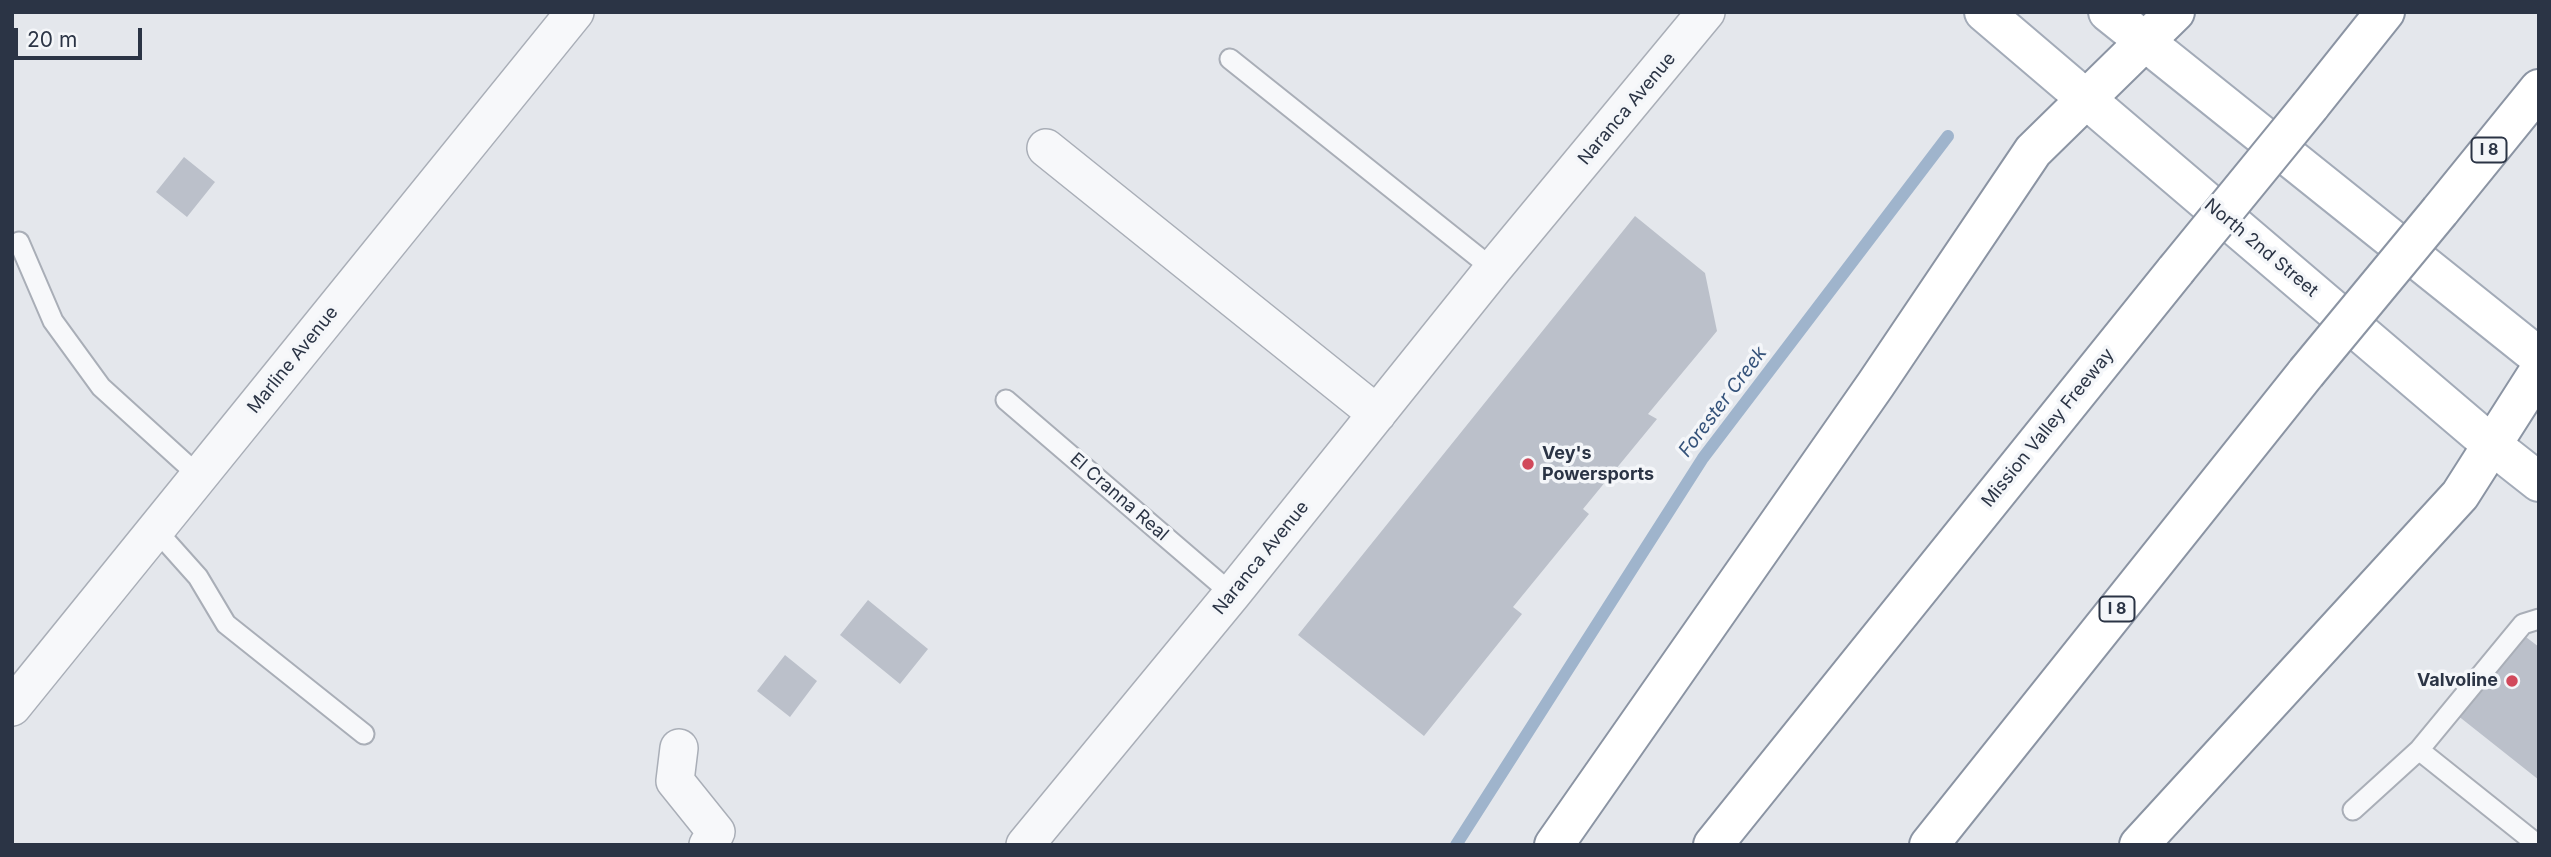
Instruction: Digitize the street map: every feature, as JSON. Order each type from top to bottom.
[{"type":"main road","name":"North 2nd Street","points":[[1984,12],[2492,445],[2539,482]]},
{"type":"main road","points":[[2108,12],[2143,43],[2539,357]]},
{"type":"main road","points":[[1553,845],[1876,384],[2033,151],[2175,12]]},
{"type":"main road","name":"Mission Valley Freeway","points":[[1713,845],[2385,12]]},
{"type":"main road","name":"I 8","points":[[1928,845],[2306,373],[2539,89]]},
{"type":"main road","points":[[2139,845],[2460,495],[2539,371]]},
{"type":"street","name":"Marline Avenue","points":[[12,707],[575,12]]},
{"type":"street","name":"Naranca Avenue","points":[[1024,845],[1706,12]]},
{"type":"street","points":[[1046,148],[1377,414]]},
{"type":"street","points":[[679,748],[675,781],[716,832],[708,845]]},
{"type":"lane","points":[[1230,59],[1493,269]]},
{"type":"lane","points":[[19,242],[53,321],[101,387],[199,476]]},
{"type":"lane","name":"El Cranna Real","points":[[1006,400],[1232,594]]},
{"type":"lane","points":[[156,530],[198,577],[226,624],[365,734]]},
{"type":"lane","points":[[2353,810],[2419,750],[2523,624],[2539,619]]},
{"type":"lane","points":[[2419,750],[2538,845]]},
{"type":"building","points":[[184,157],[215,182],[187,217],[156,192]]},
{"type":"building","name":"Vey's Powersports","points":[[1635,216],[1705,273],[1717,331],[1648,414],[1657,419],[1583,509],[1589,514],[1513,607],[1522,614],[1424,736],[1298,635]]},
{"type":"building","points":[[868,600],[928,649],[900,684],[840,635]]},
{"type":"building","name":"Valvoline","points":[[2522,634],[2539,647],[2539,780],[2457,715]]},
{"type":"building","points":[[785,655],[817,681],[790,717],[757,691]]},
{"type":"waterway","name":"Forester Creek","points":[[1456,845],[1703,458],[1948,136]]},
{"type":"place","name":"Vey's Powersports","points":[[1528,464]]},
{"type":"place","name":"Valvoline","points":[[2512,681]]}]
